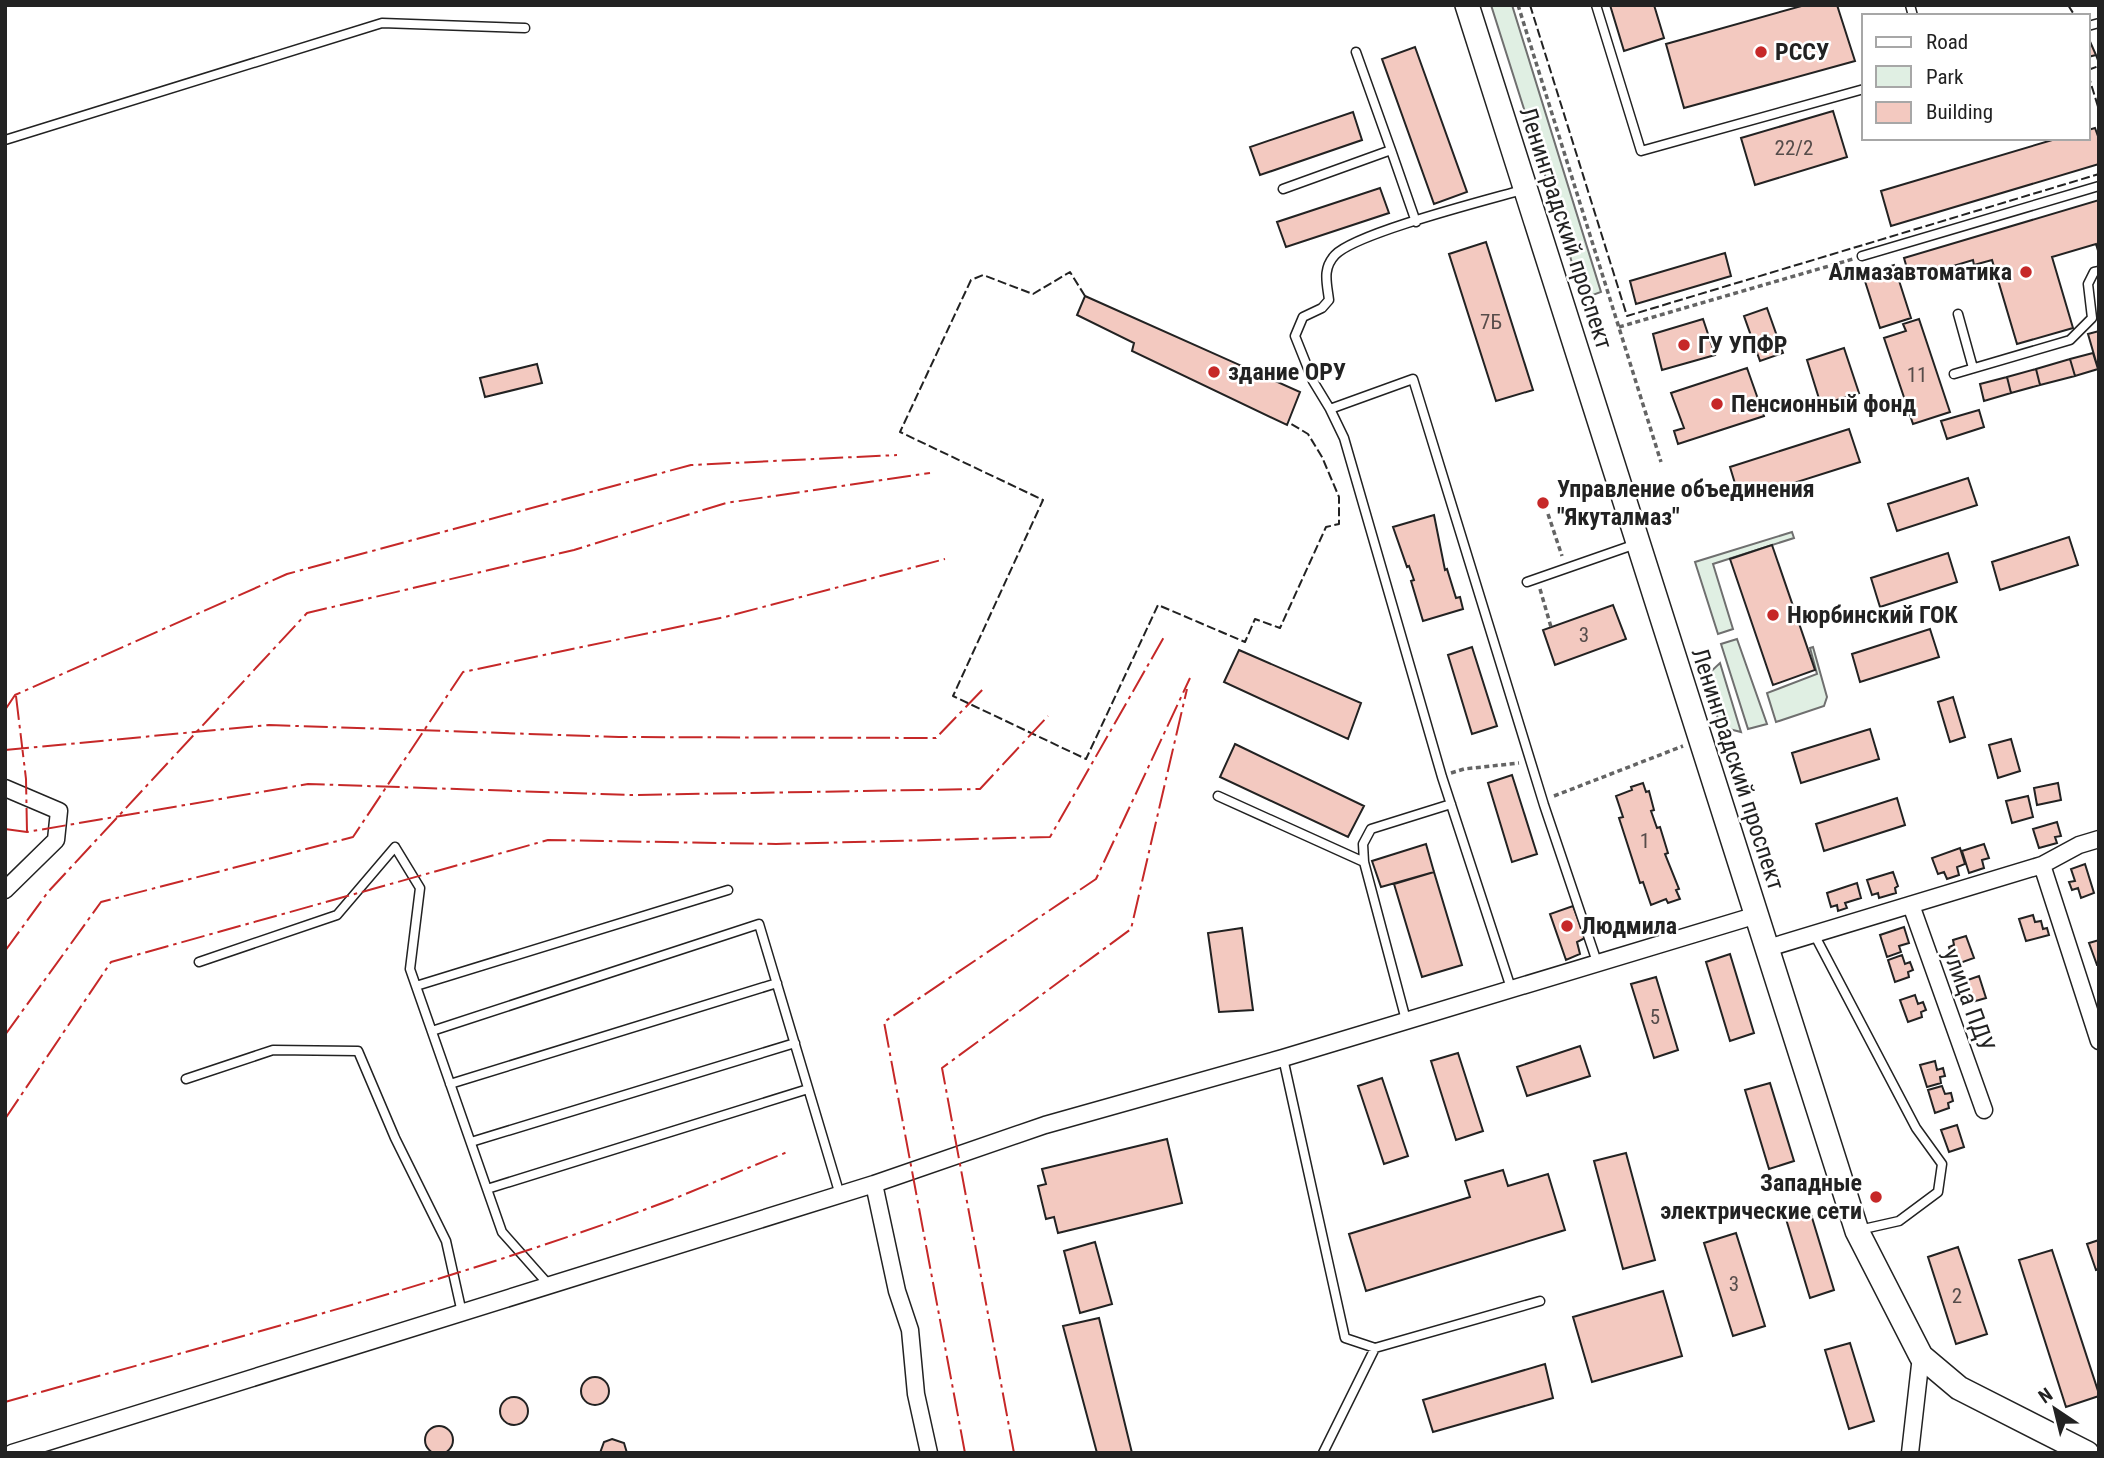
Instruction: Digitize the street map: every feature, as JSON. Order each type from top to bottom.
[{"type":"main road","name":"Ленинградский проспект","points":[[1468,5],[1857,1231],[1921,1356],[1959,1388],[2087,1453]]},
{"type":"street","points":[[5,788],[59,811],[57,840],[5,890]]},
{"type":"street","points":[[1768,948],[2042,865],[2080,845],[2099,839]]},
{"type":"street","points":[[2042,865],[2099,1041]]},
{"type":"street","name":"улица ПДУ","points":[[1910,905],[1984,1110]]},
{"type":"street","points":[[12,1453],[840,1195],[1045,1125],[1283,1058],[1757,915]]},
{"type":"street","points":[[874,1184],[897,1291],[910,1330],[916,1394],[929,1453]]},
{"type":"street","points":[[1910,1453],[1921,1356]]},
{"type":"lane","points":[[1596,5],[1641,151],[1862,90]]},
{"type":"lane","points":[[5,140],[382,23],[525,28]]},
{"type":"lane","points":[[1356,52],[1416,222]]},
{"type":"lane","points":[[1283,189],[1391,150]]},
{"type":"lane","points":[[1862,256],[2099,186]]},
{"type":"lane","points":[[1511,988],[1451,804],[1343,438],[1313,381],[1295,336],[1303,317],[1322,308],[1329,300],[1325,271],[1336,254],[1364,238],[1526,189]]},
{"type":"lane","points":[[1954,373],[2070,340],[2095,317],[2088,284],[2094,272],[2099,271]]},
{"type":"lane","points":[[1958,314],[1973,368]]},
{"type":"lane","points":[[1330,409],[1413,379],[1544,805],[1597,962]]},
{"type":"lane","points":[[1527,582],[1639,543]]},
{"type":"lane","points":[[1218,796],[1364,862]]},
{"type":"lane","points":[[1406,1020],[1364,862],[1363,844],[1371,829],[1451,804]]},
{"type":"lane","points":[[200,962],[337,915],[395,847],[420,888],[410,969],[502,1233],[549,1285]]},
{"type":"lane","points":[[416,986],[728,890]]},
{"type":"lane","points":[[432,1031],[759,924],[840,1195]]},
{"type":"lane","points":[[1814,934],[1916,1128],[1942,1164],[1938,1192],[1899,1221],[1857,1231]]},
{"type":"lane","points":[[450,1084],[777,983]]},
{"type":"lane","points":[[471,1142],[794,1043]]},
{"type":"lane","points":[[186,1079],[274,1050],[358,1051],[395,1138],[446,1241],[462,1312]]},
{"type":"lane","points":[[1283,1058],[1345,1338],[1376,1349],[1540,1301]]},
{"type":"lane","points":[[487,1188],[808,1089]]},
{"type":"lane","points":[[1324,1453],[1376,1349]]},
{"type":"path","points":[[1518,5],[1661,462]]},
{"type":"path","points":[[1619,327],[1862,256]]},
{"type":"path","points":[[1548,514],[1566,568]]},
{"type":"path","points":[[1536,578],[1551,627]]},
{"type":"path","points":[[1554,796],[1685,745]]},
{"type":"path","points":[[1464,769],[1532,761]]},
{"type":"green space","points":[[1491,5],[1512,5],[1601,292],[1582,299],[1565,238]]},
{"type":"green space","points":[[1792,532],[1794,538],[1713,564],[1733,629],[1718,634],[1695,562]]},
{"type":"green space","points":[[1737,639],[1767,724],[1748,729],[1721,644]]},
{"type":"green space","points":[[1813,647],[1827,697],[1824,706],[1776,722],[1767,693],[1817,674],[1810,648]]},
{"type":"green space","points":[[1720,663],[1741,732],[1721,727],[1704,678]]},
{"type":"building","points":[[1610,5],[1654,5],[1664,38],[1624,51]]},
{"type":"building","name":"РССУ","points":[[1805,5],[1837,5],[1855,61],[1684,108],[1666,44]]},
{"type":"building","points":[[2090,42],[2096,55],[2090,56]]},
{"type":"building","points":[[1415,47],[1467,192],[1434,204],[1382,59]]},
{"type":"building","points":[[1833,111],[1847,157],[1755,185],[1741,138]]},
{"type":"building","points":[[1353,112],[1362,140],[1260,175],[1250,147]]},
{"type":"building","points":[[2095,128],[2099,139],[2099,164],[1891,226],[1881,191],[2052,140],[2090,140],[2090,129]]},
{"type":"building","points":[[1380,188],[1389,213],[1286,247],[1277,222]]},
{"type":"building","name":"Алмазавтоматика","points":[[2099,200],[2099,254],[2096,244],[2052,257],[2073,328],[2017,344],[1992,260],[1974,265],[1973,260],[1910,279],[1904,258]]},
{"type":"building","points":[[1486,242],[1533,390],[1496,401],[1449,254]]},
{"type":"building","points":[[1725,253],[1731,276],[1636,304],[1630,281]]},
{"type":"building","points":[[1894,265],[1911,318],[1880,328],[1863,275]]},
{"type":"building","name":"здание ОРУ","points":[[1085,296],[1300,392],[1287,425],[1132,351],[1134,343],[1077,315]]},
{"type":"building","points":[[1767,308],[1783,353],[1760,361],[1744,316]]},
{"type":"building","name":"ГУ УПФР","points":[[1703,319],[1715,355],[1662,370],[1653,334]]},
{"type":"building","points":[[1919,319],[1950,412],[1913,424],[1884,338],[1906,331],[1903,324]]},
{"type":"building","points":[[2099,331],[2099,372],[2088,334]]},
{"type":"building","points":[[1844,348],[1859,393],[1821,405],[1807,360]]},
{"type":"building","points":[[2093,353],[2098,369],[2075,376],[2070,359]]},
{"type":"building","points":[[2070,359],[2075,376],[2040,385],[2036,369]]},
{"type":"building","points":[[537,364],[542,383],[485,397],[480,378]]},
{"type":"building","name":"Пенсионный фонд","points":[[1747,368],[1764,416],[1678,444],[1674,431],[1684,428],[1671,393]]},
{"type":"building","points":[[2036,369],[2040,385],[2011,393],[2007,377]]},
{"type":"building","points":[[2007,377],[2011,393],[1984,401],[1980,384]]},
{"type":"building","points":[[1979,410],[1984,427],[1947,439],[1941,421]]},
{"type":"building","points":[[1849,429],[1860,462],[1740,500],[1730,467]]},
{"type":"building","points":[[1968,478],[1977,505],[1897,531],[1888,504]]},
{"type":"building","points":[[1434,515],[1445,570],[1447,569],[1456,598],[1460,597],[1463,609],[1423,621],[1411,581],[1414,580],[1393,527]]},
{"type":"building","points":[[2069,537],[2078,565],[2000,590],[1992,562]]},
{"type":"building","name":"Нюрбинский ГОК","points":[[1772,545],[1815,670],[1773,685],[1730,559]]},
{"type":"building","points":[[1948,553],[1957,582],[1880,607],[1871,578]]},
{"type":"building","points":[[1613,605],[1626,639],[1555,665],[1543,630]]},
{"type":"building","points":[[1930,629],[1939,657],[1860,682],[1852,654]]},
{"type":"building","points":[[1472,647],[1497,726],[1472,734],[1448,655]]},
{"type":"building","points":[[1239,650],[1361,703],[1348,739],[1224,682]]},
{"type":"building","points":[[1953,697],[1965,737],[1950,742],[1938,702]]},
{"type":"building","points":[[1870,729],[1879,759],[1801,783],[1792,753]]},
{"type":"building","points":[[2011,739],[2020,771],[1998,778],[1989,745]]},
{"type":"building","points":[[1235,744],[1364,806],[1348,837],[1220,777]]},
{"type":"building","points":[[1512,775],[1537,854],[1512,862],[1488,783]]},
{"type":"building","points":[[1643,783],[1646,792],[1649,791],[1654,810],[1651,811],[1657,828],[1660,827],[1668,853],[1665,854],[1679,889],[1676,890],[1680,899],[1668,903],[1666,899],[1651,905],[1643,882],[1640,883],[1619,818],[1623,817],[1616,796]]},
{"type":"building","points":[[2058,783],[2061,800],[2037,805],[2034,788]]},
{"type":"building","points":[[2028,796],[2033,817],[2012,823],[2006,801]]},
{"type":"building","points":[[1897,798],[1905,825],[1824,851],[1816,824]]},
{"type":"building","points":[[2057,822],[2061,836],[2055,837],[2057,843],[2039,848],[2033,829]]},
{"type":"building","points":[[1426,844],[1434,872],[1381,887],[1372,861]]},
{"type":"building","points":[[1984,844],[1989,858],[1982,860],[1984,868],[1969,873],[1962,851]]},
{"type":"building","points":[[1960,848],[1965,864],[1957,867],[1959,875],[1947,879],[1944,872],[1938,874],[1932,858]]},
{"type":"building","points":[[2085,864],[2094,893],[2081,898],[2078,888],[2072,890],[2069,882],[2075,881],[2071,869]]},
{"type":"building","points":[[1434,872],[1462,965],[1422,977],[1394,884]]},
{"type":"building","points":[[1893,872],[1898,886],[1895,888],[1896,893],[1879,898],[1878,893],[1872,895],[1867,880]]},
{"type":"building","points":[[1857,883],[1861,898],[1845,903],[1847,908],[1838,911],[1837,905],[1831,907],[1827,893]]},
{"type":"building","name":"Людмила","points":[[1573,906],[1585,938],[1577,942],[1580,954],[1566,960],[1550,914]]},
{"type":"building","points":[[2033,915],[2035,922],[2041,921],[2043,929],[2047,928],[2049,935],[2026,941],[2019,919]]},
{"type":"building","points":[[1904,927],[1909,943],[1899,946],[1901,952],[1887,957],[1880,935]]},
{"type":"building","points":[[1242,928],[1253,1010],[1219,1012],[1208,933]]},
{"type":"building","points":[[1966,936],[1974,958],[1960,963],[1958,956],[1952,958],[1949,947],[1954,945],[1953,940]]},
{"type":"building","points":[[2099,940],[2099,965],[2097,965],[2089,943]]},
{"type":"building","points":[[1730,954],[1754,1033],[1730,1041],[1706,962]]},
{"type":"building","points":[[1902,955],[1905,964],[1910,962],[1913,970],[1908,972],[1909,977],[1895,982],[1888,960]]},
{"type":"building","points":[[1979,976],[1986,998],[1972,1002],[1969,994],[1964,995],[1961,987],[1966,986],[1965,981]]},
{"type":"building","points":[[1656,977],[1678,1050],[1654,1058],[1631,984]]},
{"type":"building","points":[[1915,995],[1918,1004],[1923,1002],[1926,1010],[1921,1012],[1922,1017],[1908,1022],[1900,1000]]},
{"type":"building","points":[[1580,1046],[1590,1076],[1527,1096],[1517,1067]]},
{"type":"building","points":[[1458,1053],[1483,1131],[1456,1140],[1431,1061]]},
{"type":"building","points":[[1935,1061],[1937,1070],[1943,1068],[1945,1076],[1940,1077],[1941,1083],[1927,1087],[1920,1065]]},
{"type":"building","points":[[1382,1078],[1408,1156],[1384,1164],[1358,1086]]},
{"type":"building","points":[[1770,1083],[1794,1161],[1769,1169],[1745,1090]]},
{"type":"building","points":[[1942,1086],[1945,1094],[1951,1093],[1953,1101],[1948,1103],[1949,1108],[1935,1113],[1928,1090]]},
{"type":"building","points":[[1957,1125],[1964,1147],[1949,1152],[1941,1130]]},
{"type":"building","points":[[1167,1139],[1182,1203],[1058,1233],[1054,1217],[1046,1219],[1038,1186],[1046,1184],[1042,1169]]},
{"type":"building","points":[[1626,1153],[1655,1260],[1623,1269],[1594,1161]]},
{"type":"building","points":[[1503,1170],[1508,1186],[1548,1174],[1565,1230],[1366,1291],[1349,1234],[1470,1197],[1465,1181]]},
{"type":"building","points":[[1810,1211],[1834,1290],[1810,1298],[1786,1219]]},
{"type":"building","points":[[1736,1233],[1765,1326],[1733,1336],[1704,1243]]},
{"type":"building","points":[[2099,1240],[2099,1269],[2096,1270],[2087,1244]]},
{"type":"building","points":[[1095,1242],[1112,1304],[1080,1313],[1064,1251]]},
{"type":"building","points":[[1958,1247],[1987,1334],[1956,1344],[1928,1257]]},
{"type":"building","points":[[2052,1250],[2099,1394],[2066,1407],[2019,1260]]},
{"type":"building","points":[[1663,1291],[1682,1356],[1592,1382],[1573,1317]]},
{"type":"building","points":[[1099,1318],[1132,1453],[1097,1453],[1063,1326]]},
{"type":"building","points":[[1850,1343],[1874,1421],[1849,1429],[1825,1350]]},
{"type":"building","points":[[1545,1364],[1553,1398],[1433,1432],[1423,1400]]},
{"type":"building","points":[[595,1377],[605,1381],[609,1391],[605,1401],[595,1405],[585,1401],[581,1391],[585,1381]]},
{"type":"building","points":[[514,1397],[524,1401],[528,1411],[524,1421],[514,1425],[504,1421],[500,1411],[504,1401]]},
{"type":"building","points":[[439,1426],[449,1430],[453,1440],[449,1450],[439,1454],[429,1450],[425,1440],[429,1430]]},
{"type":"building","points":[[612,1439],[624,1443],[627,1453],[600,1453],[604,1442]]},
{"type":"fence","points":[[1530,5],[1627,316],[2099,174]]},
{"type":"fence","points":[[2068,5],[2074,14]]},
{"type":"fence","points":[[2096,55],[2099,63]]},
{"type":"fence","points":[[2090,69],[2099,66]]},
{"type":"fence","points":[[2090,81],[2099,110]]},
{"type":"fence","points":[[1085,296],[1070,272],[1033,294],[983,275],[971,280],[900,432],[1043,500],[953,696],[1086,759],[1158,605],[1245,642],[1255,619],[1280,628],[1326,527],[1339,524],[1339,497],[1322,457],[1308,434],[1288,422]]},
{"type":"power","points":[[5,710],[15,695],[287,574],[691,465],[897,455]]},
{"type":"power","points":[[5,951],[48,892],[307,613],[574,550],[726,503],[930,473]]},
{"type":"power","points":[[5,1035],[101,902],[353,837],[463,672],[725,617],[945,559]]},
{"type":"power","points":[[5,1119],[111,962],[548,840],[776,844],[1050,837],[1164,637]]},
{"type":"power","points":[[965,1453],[884,1022],[1096,879],[1190,678]]},
{"type":"power","points":[[5,750],[269,725],[619,737],[936,738],[985,687]]},
{"type":"power","points":[[1014,1453],[942,1068],[1131,929],[1187,689]]},
{"type":"power","points":[[16,696],[26,779],[27,832]]},
{"type":"power","points":[[5,829],[27,832],[308,784],[632,795],[980,789],[1048,716]]},
{"type":"power","points":[[5,1402],[339,1309],[504,1258],[668,1201],[790,1151]]},
{"type":"place","name":"РССУ","points":[[1761,52]]},
{"type":"place","name":"Алмазавтоматика","points":[[2026,272]]},
{"type":"place","name":"ГУ УПФР","points":[[1684,345]]},
{"type":"place","name":"здание ОРУ","points":[[1214,372]]},
{"type":"place","name":"Пенсионный фонд","points":[[1717,404]]},
{"type":"place","name":"Управление объединения \"Якуталмаз\"","points":[[1543,503]]},
{"type":"place","name":"Нюрбинский ГОК","points":[[1773,615]]},
{"type":"place","name":"Людмила","points":[[1567,926]]},
{"type":"place","name":"Западные электрические сети","points":[[1876,1197]]}]
